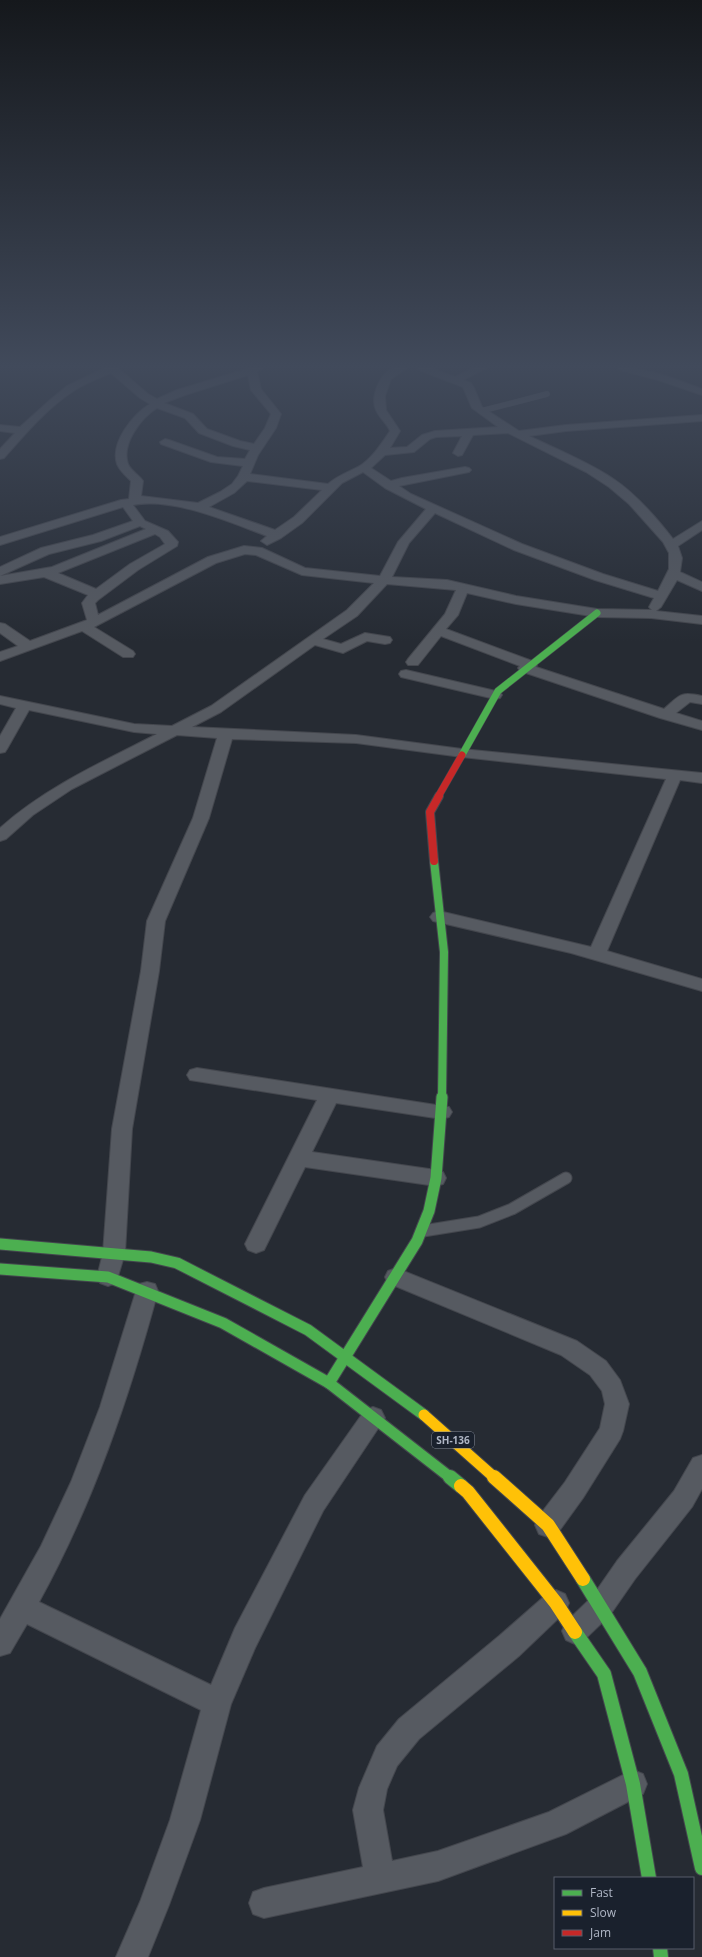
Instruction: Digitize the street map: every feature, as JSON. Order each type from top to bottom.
[{"type":"main road","points":[[329,1383],[396,1277],[421,1231],[429,1211],[436,1178],[442,1112],[444,952],[438,917],[430,812],[495,695],[507,682],[597,613]]},
{"type":"main road","name":"SH-136","points":[[0,1244],[114,1253],[150,1257],[177,1263],[308,1330],[423,1414],[548,1525],[601,1606],[640,1672],[681,1774],[702,1868]]},
{"type":"main road","name":"SH-136","points":[[0,1269],[108,1277],[147,1291],[223,1323],[329,1383],[468,1492],[556,1603],[604,1674],[633,1784],[648,1877]]},
{"type":"street","points":[[89,624],[88,603],[134,567],[171,546],[172,542],[169,538],[140,522],[130,501],[137,481],[123,465],[122,459]]},
{"type":"street","points":[[213,459],[250,463]]},
{"type":"street","points":[[199,507],[234,488],[244,477],[251,459]]},
{"type":"street","points":[[0,657],[89,624],[212,560],[228,554],[253,550],[298,520],[330,488],[346,476],[365,468],[374,459]]},
{"type":"street","points":[[566,459],[611,483],[636,504],[672,545],[676,562],[674,573],[651,614]]},
{"type":"street","points":[[365,468],[389,486],[518,547],[599,577],[661,596]]},
{"type":"street","points":[[389,486],[402,481],[465,470]]},
{"type":"street","points":[[244,477],[330,488]]},
{"type":"street","points":[[0,541],[130,501],[155,500],[199,507],[277,535]]},
{"type":"street","points":[[0,836],[27,812],[67,786],[216,709],[352,613],[384,580],[404,542],[433,508]]},
{"type":"street","points":[[0,572],[45,551],[104,536],[140,522]]},
{"type":"street","points":[[672,545],[702,525]]},
{"type":"street","points":[[0,580],[46,573],[84,560],[155,530]]},
{"type":"street","points":[[253,550],[302,571],[341,577],[427,582],[463,588],[516,600],[597,613],[651,614],[702,620]]},
{"type":"street","points":[[46,573],[98,594]]},
{"type":"street","points":[[674,573],[702,587]]},
{"type":"street","points":[[463,588],[451,615],[410,668],[495,695]]},
{"type":"street","points":[[89,624],[128,654]]},
{"type":"street","points":[[0,627],[28,646]]},
{"type":"street","points":[[439,631],[528,667],[702,726]]},
{"type":"street","points":[[314,641],[343,649],[364,637],[385,640]]},
{"type":"street","points":[[665,714],[687,697],[702,700]]},
{"type":"street","points":[[0,700],[112,724],[171,731],[356,739],[462,753],[702,778]]},
{"type":"street","points":[[0,749],[25,705]]},
{"type":"street","points":[[108,1277],[114,1253],[122,1129],[150,970],[156,921],[201,818],[226,734]]},
{"type":"street","points":[[597,954],[650,829],[675,776]]},
{"type":"street","points":[[0,816],[27,812]]},
{"type":"street","points":[[438,917],[532,937],[650,968],[702,985]]},
{"type":"street","points":[[197,1075],[442,1112]]},
{"type":"street","points":[[256,1244],[330,1095]]},
{"type":"street","points":[[299,1158],[436,1178]]},
{"type":"street","points":[[396,1277],[569,1348],[598,1368],[612,1388],[617,1404],[610,1431],[574,1490],[548,1525]]},
{"type":"street","points":[[0,1643],[50,1556],[91,1466],[134,1339],[147,1291]]},
{"type":"street","points":[[132,1957],[154,1904],[185,1820],[217,1703],[245,1638],[314,1503],[372,1418]]},
{"type":"street","points":[[575,1631],[601,1606],[626,1570],[683,1499],[702,1466]]},
{"type":"street","points":[[380,1878],[368,1810],[373,1788],[387,1756],[409,1729],[509,1646],[556,1603]]},
{"type":"street","points":[[22,1607],[217,1703]]},
{"type":"street","points":[[264,1903],[438,1866],[556,1824],[633,1784]]},
{"type":"lane","points":[[421,1231],[479,1222],[512,1209],[566,1178]]},
{"type":"traffic: fast","points":[[462,755],[498,691],[597,613]]},
{"type":"traffic: fast","points":[[329,1383],[417,1241],[429,1211],[436,1178],[442,1112],[444,952],[434,861]]},
{"type":"traffic: fast","points":[[0,1244],[151,1257],[177,1263],[308,1330],[424,1415]]},
{"type":"traffic: fast","points":[[0,1269],[108,1277],[223,1323],[329,1383],[461,1486]]},
{"type":"traffic: fast","points":[[583,1579],[640,1672],[681,1774],[702,1868]]},
{"type":"traffic: fast","points":[[575,1632],[604,1674],[633,1784],[649,1877]]},
{"type":"traffic: fast","points":[[660,1949],[661,1957]]},
{"type":"traffic: slow","points":[[424,1415],[548,1525],[583,1579]]},
{"type":"traffic: slow","points":[[461,1486],[468,1492],[556,1603],[575,1632]]},
{"type":"traffic: jam","points":[[434,861],[430,812],[462,755]]}]
